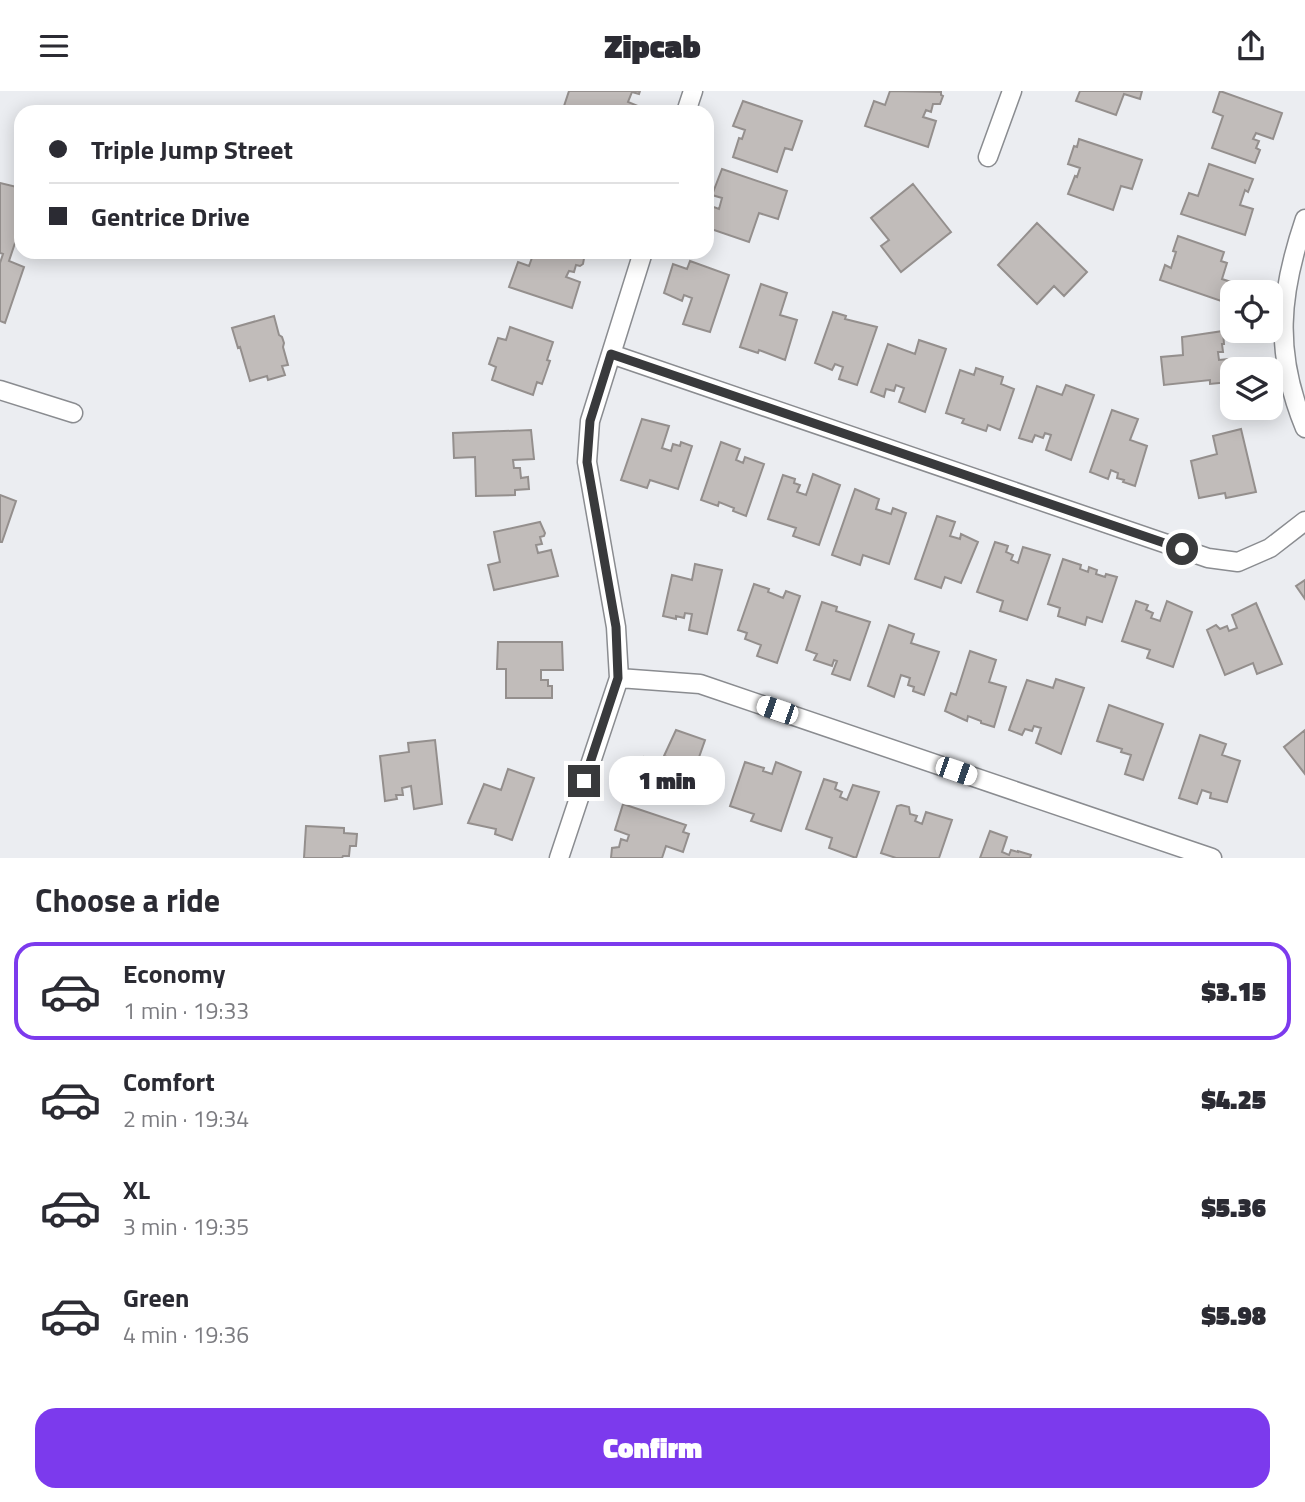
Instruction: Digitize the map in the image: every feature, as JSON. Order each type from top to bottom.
[{"type":"street","points":[[988,157],[1012,91]]},
{"type":"street","points":[[1305,219],[1292,257],[1284,298],[1283,349],[1293,395],[1305,428]]},
{"type":"street","points":[[559,858],[618,678],[616,627],[587,462],[590,421],[641,259]]},
{"type":"street","points":[[611,354],[1208,558],[1238,562],[1270,548],[1305,521]]},
{"type":"street","points":[[0,390],[73,413]]},
{"type":"street","points":[[618,678],[701,684],[1212,858]]},
{"type":"building","points":[[569,91],[640,91],[639,94],[632,92],[628,102],[636,105],[564,105]]},
{"type":"building","points":[[890,91],[941,92],[943,96],[940,104],[933,104],[931,112],[926,110],[923,117],[936,121],[928,147],[865,126],[874,101],[885,105]]},
{"type":"building","points":[[1080,91],[1142,91],[1140,99],[1124,94],[1116,115],[1076,101]]},
{"type":"building","points":[[1220,91],[1282,113],[1273,139],[1256,133],[1253,139],[1259,141],[1256,148],[1260,150],[1255,163],[1212,148],[1223,116],[1213,112]]},
{"type":"building","points":[[743,101],[802,121],[792,150],[785,148],[777,172],[733,157],[739,138],[742,139],[745,130],[733,126]]},
{"type":"building","points":[[1079,139],[1142,160],[1132,189],[1121,186],[1113,210],[1068,194],[1080,168],[1068,164]]},
{"type":"building","points":[[1209,164],[1253,179],[1248,192],[1245,190],[1240,205],[1253,209],[1245,235],[1181,214],[1189,193],[1198,196]]},
{"type":"building","points":[[722,169],[787,191],[778,219],[759,213],[749,242],[714,230],[714,207],[719,209],[722,198],[714,196]]},
{"type":"building","points":[[0,183],[14,186],[14,246],[9,261],[24,267],[5,323],[0,321],[0,263],[3,254],[0,253]]},
{"type":"building","points":[[913,184],[951,232],[901,272],[881,246],[889,240],[871,218]]},
{"type":"building","points":[[1037,223],[1087,272],[1064,296],[1054,286],[1037,304],[998,265]]},
{"type":"building","points":[[1178,236],[1224,252],[1221,261],[1227,263],[1222,279],[1225,280],[1220,280],[1220,301],[1160,280],[1165,265],[1171,268],[1176,252],[1173,251]]},
{"type":"building","points":[[532,259],[584,259],[583,264],[576,265],[574,272],[569,271],[566,277],[580,282],[572,308],[509,287],[518,262],[529,266]]},
{"type":"building","points":[[690,261],[729,275],[710,332],[683,324],[692,298],[684,295],[682,301],[664,293],[673,264],[687,269]]},
{"type":"building","points":[[761,284],[787,293],[780,315],[797,320],[785,360],[759,350],[758,353],[740,347]]},
{"type":"building","points":[[833,312],[846,316],[845,319],[877,327],[857,385],[839,379],[843,367],[835,364],[832,370],[815,363]]},
{"type":"building","points":[[274,316],[284,343],[288,365],[282,366],[285,375],[250,381],[232,328]]},
{"type":"building","points":[[510,327],[553,342],[542,384],[537,382],[533,395],[492,380],[496,367],[489,364],[498,338],[506,340]]},
{"type":"building","points":[[1220,331],[1220,343],[1224,344],[1223,352],[1218,352],[1220,383],[1210,384],[1210,380],[1164,385],[1161,357],[1183,355],[1182,337]]},
{"type":"building","points":[[919,340],[946,349],[925,412],[899,402],[904,388],[896,385],[894,391],[886,389],[884,397],[871,392],[888,344],[915,354]]},
{"type":"building","points":[[976,368],[1003,377],[1001,384],[1014,389],[1000,430],[988,425],[986,431],[962,423],[964,419],[946,413],[960,370],[974,375]]},
{"type":"building","points":[[1066,385],[1094,395],[1071,460],[1046,450],[1051,435],[1045,433],[1043,438],[1035,435],[1032,442],[1019,438],[1037,386],[1062,395]]},
{"type":"building","points":[[1112,410],[1138,419],[1130,440],[1147,446],[1135,486],[1117,478],[1118,473],[1111,470],[1108,479],[1090,472]]},
{"type":"building","points":[[642,419],[669,426],[662,448],[671,451],[673,444],[680,446],[681,442],[692,446],[678,489],[650,480],[647,488],[621,480]]},
{"type":"building","points":[[1241,429],[1256,492],[1226,498],[1225,493],[1199,498],[1191,461],[1217,454],[1213,436]]},
{"type":"building","points":[[531,430],[534,459],[513,460],[514,468],[520,468],[521,478],[528,477],[529,489],[515,490],[515,495],[476,496],[475,457],[454,458],[453,433]]},
{"type":"building","points":[[721,442],[740,449],[736,460],[743,463],[745,457],[764,464],[746,516],[719,502],[718,506],[701,500]]},
{"type":"building","points":[[813,474],[840,485],[819,545],[793,536],[796,528],[768,519],[783,475],[795,479],[794,483],[800,485],[797,492],[806,495]]},
{"type":"building","points":[[855,489],[879,499],[876,509],[891,514],[893,508],[906,513],[889,564],[863,555],[860,565],[832,555]]},
{"type":"building","points":[[0,495],[16,501],[2,542],[0,542]]},
{"type":"building","points":[[937,516],[955,522],[950,536],[960,539],[961,534],[978,542],[961,583],[945,577],[941,588],[915,579]]},
{"type":"building","points":[[540,522],[545,533],[540,537],[542,544],[536,545],[538,553],[551,550],[558,576],[494,590],[488,565],[500,562],[494,532]]},
{"type":"building","points":[[995,542],[1008,546],[1006,552],[1013,555],[1011,560],[1018,563],[1023,547],[1050,555],[1027,620],[1000,611],[1003,601],[977,592]]},
{"type":"building","points":[[1063,559],[1081,565],[1080,569],[1088,572],[1089,567],[1097,570],[1096,574],[1117,577],[1102,622],[1087,617],[1085,625],[1058,616],[1060,608],[1048,604]]},
{"type":"building","points":[[695,564],[722,570],[707,634],[689,630],[692,614],[685,613],[684,618],[676,616],[676,619],[663,616],[672,575],[692,580]]},
{"type":"building","points":[[1305,580],[1305,599],[1296,586]]},
{"type":"building","points":[[754,584],[783,598],[786,591],[800,596],[777,663],[757,656],[761,645],[745,639],[747,633],[738,630]]},
{"type":"building","points":[[1136,601],[1148,605],[1146,610],[1153,613],[1151,618],[1160,621],[1167,601],[1192,612],[1173,667],[1147,658],[1150,650],[1122,641]]},
{"type":"building","points":[[822,602],[837,607],[836,611],[870,622],[850,680],[832,674],[837,661],[834,660],[832,666],[814,660],[817,654],[806,650]]},
{"type":"building","points":[[1256,603],[1282,664],[1257,674],[1253,663],[1225,675],[1207,630],[1216,625],[1220,629],[1227,626],[1229,631],[1237,628],[1232,615]]},
{"type":"building","points":[[889,625],[914,634],[911,643],[939,652],[924,695],[913,691],[914,687],[908,685],[910,678],[901,675],[894,697],[868,686]]},
{"type":"building","points":[[498,642],[562,642],[563,670],[541,670],[541,680],[548,680],[548,686],[552,686],[552,698],[506,698],[506,669],[497,669]]},
{"type":"building","points":[[970,651],[996,660],[989,682],[1006,687],[994,727],[968,716],[967,721],[945,711],[951,693],[956,695]]},
{"type":"building","points":[[1056,679],[1084,688],[1061,754],[1036,743],[1041,728],[1034,726],[1032,731],[1025,729],[1022,735],[1009,730],[1027,680],[1053,688]]},
{"type":"building","points":[[1109,705],[1163,724],[1143,780],[1125,774],[1131,755],[1121,752],[1122,749],[1097,741]]},
{"type":"building","points":[[676,730],[705,740],[697,763],[705,765],[695,796],[637,776],[644,757],[665,764],[667,757],[664,756]]},
{"type":"building","points":[[1305,730],[1305,774],[1284,747]]},
{"type":"building","points":[[1200,735],[1226,744],[1222,755],[1240,761],[1227,802],[1210,798],[1211,793],[1202,790],[1197,804],[1179,798]]},
{"type":"building","points":[[435,740],[442,804],[414,809],[411,786],[402,788],[403,795],[396,795],[397,799],[385,801],[380,756],[409,752],[408,743]]},
{"type":"building","points":[[745,762],[764,768],[763,771],[772,774],[776,762],[801,772],[781,831],[751,821],[754,814],[730,806]]},
{"type":"building","points":[[508,769],[534,778],[512,840],[495,834],[496,829],[468,823],[484,784],[501,790]]},
{"type":"building","points":[[824,779],[837,783],[835,789],[842,792],[840,797],[847,800],[853,785],[879,792],[856,858],[829,848],[832,838],[806,829]]},
{"type":"building","points":[[623,804],[686,825],[683,832],[689,834],[683,852],[666,846],[662,858],[611,858],[612,848],[619,847],[621,839],[627,841],[629,835],[615,830]]},
{"type":"building","points":[[897,806],[909,807],[910,814],[917,816],[915,821],[922,824],[926,812],[952,820],[939,858],[896,858],[881,853]]},
{"type":"building","points":[[306,826],[344,828],[344,833],[357,834],[356,846],[350,846],[349,856],[342,858],[304,858]]},
{"type":"building","points":[[990,831],[1007,837],[1002,852],[1009,855],[1011,850],[1018,851],[1031,855],[1030,858],[980,858]]},
{"type":"route","points":[[584,781],[618,678],[616,627],[587,462],[590,421],[611,354],[1182,549]]}]
